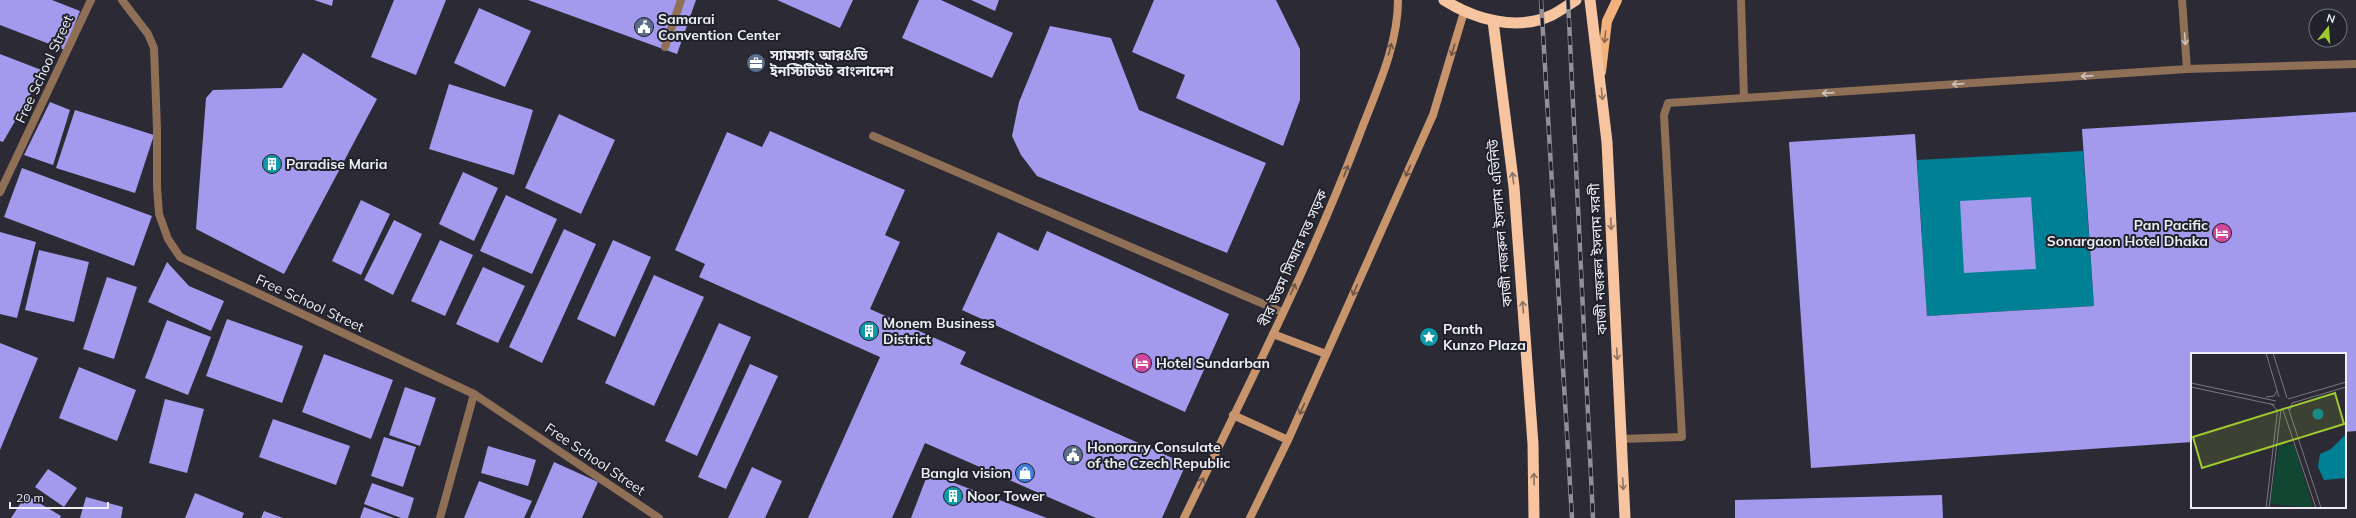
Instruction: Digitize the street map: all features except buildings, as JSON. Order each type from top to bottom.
[{"type":"highway","points":[[1444,0],[1464,12],[1493,21],[1523,22],[1552,16],[1576,0]]},
{"type":"highway","name":"কাজী নজরুল ইসলাম সরণী","points":[[1590,0],[1601,76],[1607,142],[1625,518]]},
{"type":"highway","name":"কাজী নজরুল ইসলাম এভিনিউ","points":[[1493,21],[1514,187],[1533,444],[1534,518]]},
{"type":"main road","name":"বীর উত্তম সিআর দত্ত সড়ক","points":[[1184,518],[1273,334],[1341,184],[1384,70],[1395,30],[1398,0]]},
{"type":"main road","points":[[1601,76],[1607,21],[1617,0]]},
{"type":"main road","points":[[1250,518],[1288,440],[1433,115],[1464,12]]},
{"type":"main road","points":[[1273,334],[1326,354]]},
{"type":"main road","points":[[1234,416],[1288,440]]},
{"type":"street","name":"Free School Street","points":[[0,192],[91,0]]},
{"type":"street","name":"Free School Street","points":[[122,0],[148,34],[154,48],[159,214],[168,239],[180,257],[474,394],[659,518]]},
{"type":"street","points":[[665,47],[681,0]]},
{"type":"street","points":[[1741,0],[1744,98]]},
{"type":"street","points":[[2182,0],[2187,69]]},
{"type":"street","points":[[1621,439],[1682,437],[1664,115],[1668,102],[2187,69],[2356,64]]},
{"type":"street","points":[[873,136],[1282,312]]},
{"type":"street","points":[[440,518],[474,394]]},
{"type":"water","points":[[2083,151],[2094,306],[1927,316],[1917,160]]},
{"type":"railway","points":[[1541,0],[1572,518]]},
{"type":"railway","points":[[1568,0],[1593,518]]},
{"type":"place","name":"Samarai Convention Center","points":[[644,27]]},
{"type":"place","name":"স্যামসাং আর&ডি ইনস্টিটিউট বাংলাদেশ","points":[[756,63]]},
{"type":"place","name":"Paradise Maria","points":[[272,164]]},
{"type":"place","name":"Pan Pacific Sonargaon Hotel Dhaka","points":[[2222,233]]},
{"type":"place","name":"Monem Business District","points":[[869,331]]},
{"type":"place","name":"Panth Kunzo Plaza","points":[[1429,337]]},
{"type":"place","name":"Hotel Sundarban","points":[[1142,363]]},
{"type":"place","name":"Honorary Consulate of the Czech Republic","points":[[1073,455]]},
{"type":"place","name":"Bangla vision","points":[[1025,473]]},
{"type":"place","name":"Noor Tower","points":[[953,496]]}]
